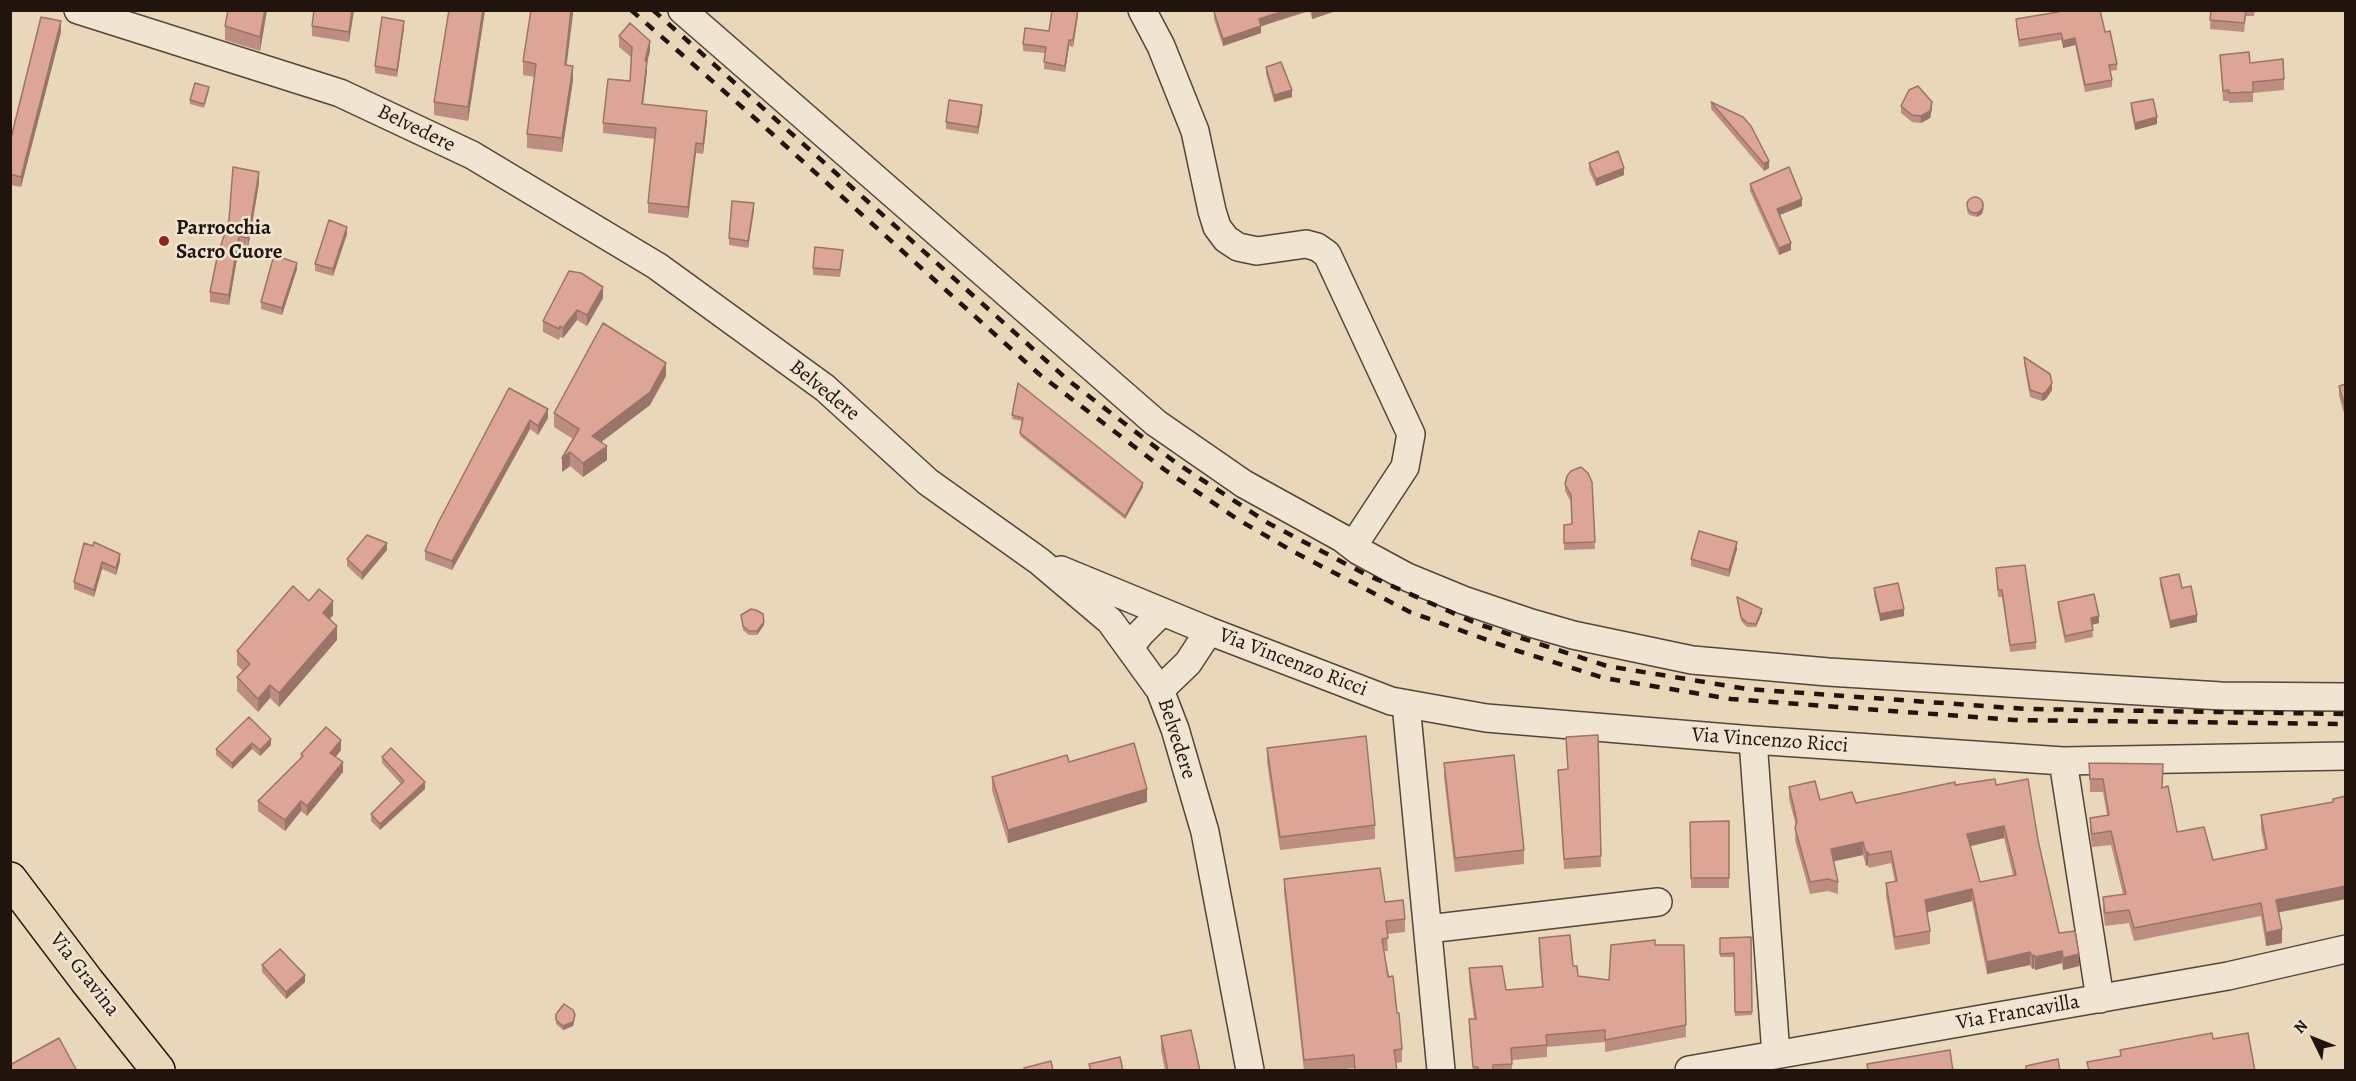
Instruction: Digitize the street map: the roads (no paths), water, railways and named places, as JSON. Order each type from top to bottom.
[{"type":"main road","name":"Via Gravina","points":[[10,879],[158,1071]]},
{"type":"street","name":"Belvedere","points":[[78,10],[340,93],[472,155],[657,266],[825,388],[928,482],[1039,561],[1110,621],[1160,690],[1175,729],[1205,832],[1250,1071]]},
{"type":"street","points":[[682,10],[1156,423],[1244,483],[1407,577],[1531,623],[1572,635],[1692,660],[1828,672],[2221,696],[2346,697]]},
{"type":"street","points":[[1142,10],[1161,46],[1195,131],[1217,227],[1226,239],[1238,247],[1257,251],[1306,244],[1317,247],[1327,254],[1411,434],[1405,467],[1353,546]]},
{"type":"street","name":"Via Vincenzo Ricci","points":[[1039,561],[1209,631],[1391,701],[1486,718],[1753,740],[2063,761],[2346,756]]},
{"type":"street","points":[[1130,647],[1162,612]]},
{"type":"street","points":[[1160,690],[1188,663],[1209,631]]},
{"type":"street","points":[[1406,704],[1441,1071]]},
{"type":"street","points":[[1753,740],[1774,1061]]},
{"type":"street","points":[[2063,761],[2100,999]]},
{"type":"street","points":[[1428,929],[1658,902]]},
{"type":"street","name":"Via Francavilla","points":[[1689,1071],[1774,1061],[2228,976],[2346,949]]},
{"type":"railway","points":[[631,10],[1039,374],[1165,470],[1237,519],[1294,552],[1410,612],[1515,650],[1604,678],[1731,699],[2014,720],[2346,724]]},
{"type":"railway","points":[[653,10],[1069,381],[1175,462],[1268,523],[1367,575],[1478,624],[1607,666],[1747,689],[2026,709],[2346,714]]},
{"type":"place","name":"Parrocchia Sacro Cuore","points":[[164,241]]}]
